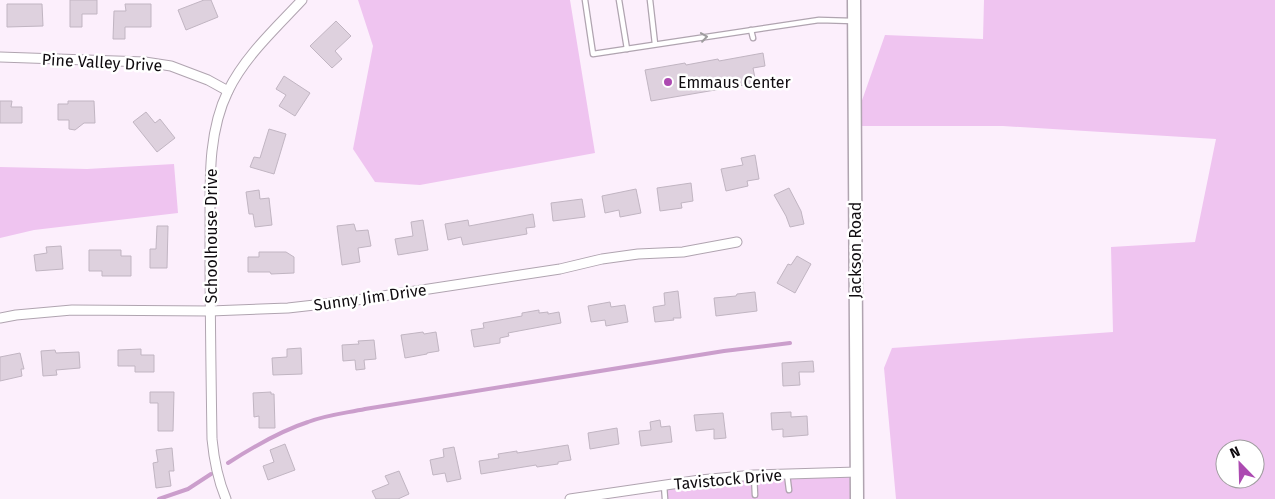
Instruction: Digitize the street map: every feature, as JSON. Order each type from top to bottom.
[{"type":"street","name":"Schoolhouse Drive","points":[[226,499],[214,459],[210,311],[212,150],[214,132],[228,91],[242,67],[302,0]]},
{"type":"street","name":"Jackson Road","points":[[854,0],[857,499]]},
{"type":"street","name":"Pine Valley Drive","points":[[0,57],[136,62],[171,66],[208,80],[228,91]]},
{"type":"street","name":"Sunny Jim Drive","points":[[0,318],[72,310],[210,311],[288,308],[350,302],[560,268],[602,259],[638,254],[684,252],[737,242]]},
{"type":"street","name":"Tavistock Drive","points":[[570,499],[700,480],[754,475],[857,472]]},
{"type":"lane","points":[[585,0],[593,54],[819,20],[854,21]]},
{"type":"lane","points":[[619,0],[627,49]]},
{"type":"lane","points":[[650,0],[655,44]]},
{"type":"lane","points":[[752,30],[753,38]]},
{"type":"lane","points":[[787,474],[789,490]]},
{"type":"lane","points":[[754,475],[755,495]]},
{"type":"lane","points":[[664,485],[665,499]]},
{"type":"shaded area","points":[[358,0],[570,0],[595,153],[420,185],[375,182],[353,149],[373,46]]},
{"type":"shaded area","points":[[984,0],[1275,0],[1275,499],[896,499],[884,368],[892,348],[1113,332],[1111,247],[1195,242],[1216,139],[1003,126],[853,126],[885,35],[983,39]]},
{"type":"shaded area","points":[[174,164],[178,213],[34,230],[0,238],[0,167],[87,169]]},
{"type":"shaded area","points":[[857,472],[857,499],[664,499],[664,485]]},
{"type":"building","points":[[70,0],[97,0],[97,14],[82,14],[82,27],[70,27]]},
{"type":"building","points":[[204,0],[211,0],[218,17],[186,30],[178,10]]},
{"type":"building","points":[[7,4],[42,4],[43,26],[7,27]]},
{"type":"building","points":[[125,4],[151,4],[151,27],[125,27],[125,39],[113,39],[114,11],[126,11]]},
{"type":"building","points":[[336,21],[351,36],[335,51],[342,59],[332,68],[310,46]]},
{"type":"building","points":[[763,53],[765,66],[753,68],[756,83],[651,101],[645,70],[685,63],[686,65],[718,59],[719,61]]},
{"type":"building","points":[[284,76],[310,93],[295,116],[279,106],[286,95],[276,89]]},
{"type":"building","points":[[0,101],[12,101],[11,107],[22,107],[22,123],[0,123]]},
{"type":"building","points":[[68,101],[94,101],[95,123],[84,123],[75,130],[69,129],[69,120],[58,120],[58,104],[68,104]]},
{"type":"building","points":[[146,112],[155,123],[160,119],[175,138],[157,152],[133,122]]},
{"type":"building","points":[[269,129],[286,134],[274,174],[250,167],[254,157],[260,158]]},
{"type":"building","points":[[755,155],[759,179],[747,181],[748,186],[726,191],[721,169],[743,165],[741,158]]},
{"type":"building","points":[[691,183],[693,201],[681,203],[682,208],[660,211],[657,188]]},
{"type":"building","points":[[789,188],[801,211],[804,224],[790,227],[774,195]]},
{"type":"building","points":[[636,189],[641,213],[620,217],[619,210],[605,213],[602,196]]},
{"type":"building","points":[[259,190],[260,199],[269,198],[272,225],[255,227],[253,214],[249,214],[246,192]]},
{"type":"building","points":[[582,199],[585,217],[553,221],[551,203]]},
{"type":"building","points":[[533,214],[535,227],[526,228],[527,234],[463,245],[461,237],[448,240],[445,224],[468,220],[469,226]]},
{"type":"building","points":[[423,220],[428,250],[398,255],[395,239],[413,236],[411,222]]},
{"type":"building","points":[[354,224],[356,231],[368,230],[371,246],[358,248],[360,262],[342,265],[337,226]]},
{"type":"building","points":[[157,226],[168,226],[167,268],[150,268],[150,249],[156,249]]},
{"type":"building","points":[[61,246],[63,269],[36,271],[34,255],[47,253],[46,247]]},
{"type":"building","points":[[89,250],[121,250],[121,256],[131,256],[131,276],[102,276],[102,271],[89,271]]},
{"type":"building","points":[[259,252],[286,252],[294,257],[294,273],[248,272],[248,257],[259,257]]},
{"type":"building","points":[[797,256],[811,264],[795,293],[777,283],[788,264],[791,265]]},
{"type":"building","points":[[678,291],[681,318],[655,322],[653,307],[665,305],[664,293]]},
{"type":"building","points":[[755,292],[757,311],[716,316],[714,298]]},
{"type":"building","points":[[610,302],[611,307],[625,305],[628,322],[606,326],[605,320],[591,322],[588,306]]},
{"type":"building","points":[[539,310],[539,313],[548,312],[548,314],[559,312],[561,323],[508,333],[509,336],[500,338],[500,343],[474,347],[471,330],[484,328],[483,323],[522,316],[522,313]]},
{"type":"building","points":[[423,332],[424,334],[436,332],[439,351],[405,358],[401,335]]},
{"type":"building","points":[[374,340],[376,359],[364,360],[365,369],[356,370],[355,360],[343,361],[342,345],[359,344],[358,341]]},
{"type":"building","points":[[301,348],[302,374],[273,375],[272,358],[287,357],[287,349]]},
{"type":"building","points":[[141,349],[141,355],[154,355],[154,372],[135,372],[135,366],[118,366],[118,350]]},
{"type":"building","points":[[55,350],[56,353],[79,352],[80,368],[56,370],[57,375],[43,376],[41,351]]},
{"type":"building","points":[[20,353],[24,369],[21,369],[22,376],[0,381],[0,357]]},
{"type":"building","points":[[813,361],[814,372],[799,372],[800,385],[783,386],[782,363]]},
{"type":"building","points":[[150,392],[174,392],[173,431],[158,431],[158,403],[150,403]]},
{"type":"building","points":[[271,392],[271,394],[274,394],[275,428],[259,428],[259,416],[254,417],[253,393]]},
{"type":"building","points":[[791,412],[791,417],[807,416],[808,435],[783,437],[783,429],[772,430],[771,413]]},
{"type":"building","points":[[723,413],[726,438],[714,439],[714,429],[696,431],[694,415]]},
{"type":"building","points":[[660,420],[661,427],[670,426],[672,442],[641,446],[639,431],[651,430],[650,422]]},
{"type":"building","points":[[617,428],[619,444],[590,449],[588,433]]},
{"type":"building","points":[[285,444],[295,470],[268,480],[263,466],[274,462],[270,450]]},
{"type":"building","points":[[568,445],[571,460],[558,462],[558,464],[537,467],[536,465],[481,474],[479,461],[499,458],[498,454]]},
{"type":"building","points":[[454,447],[461,479],[447,482],[445,473],[433,475],[430,460],[444,457],[443,449]]},
{"type":"building","points":[[172,448],[174,471],[169,471],[171,486],[156,488],[153,463],[158,462],[156,450]]},
{"type":"building","points":[[399,471],[409,494],[398,499],[376,499],[372,491],[389,484],[385,476]]},
{"type":"waterway","points":[[228,463],[277,435],[329,416],[724,351],[790,343]]},
{"type":"waterway","points":[[159,499],[188,489],[211,474]]},
{"type":"place","name":"Emmaus Center","points":[[668,82]]}]
